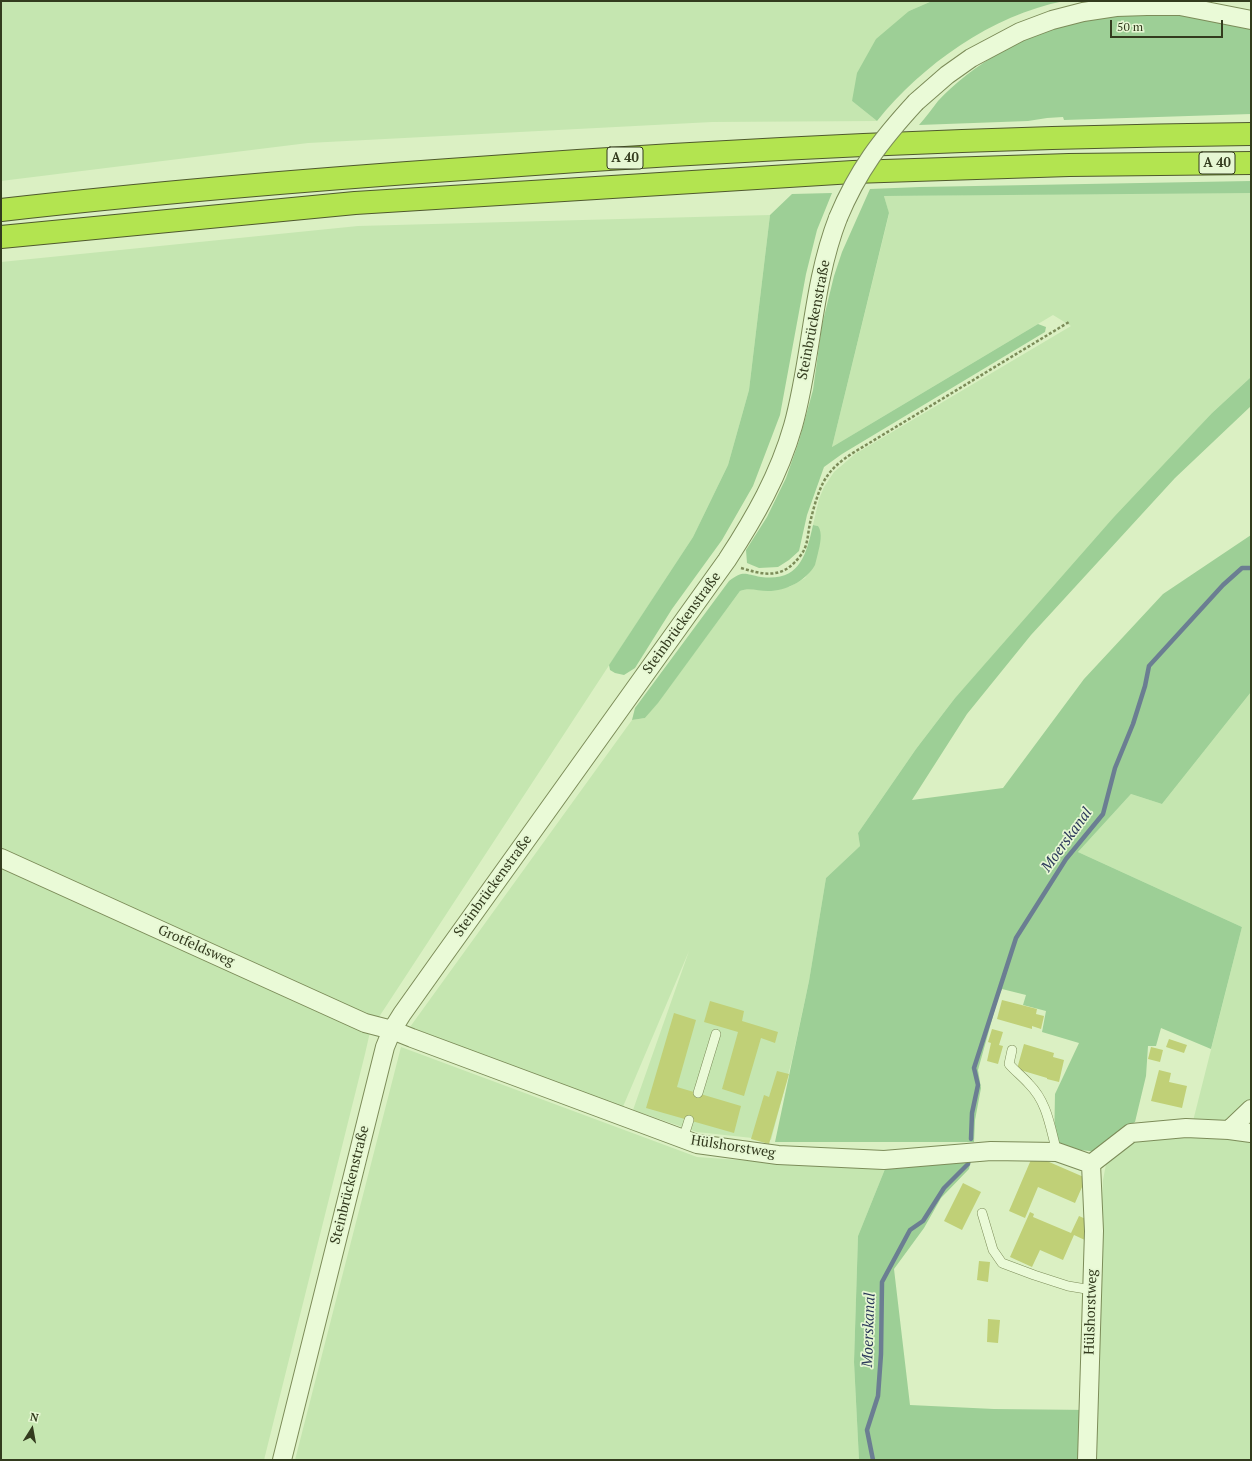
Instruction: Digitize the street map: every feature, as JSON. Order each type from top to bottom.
[{"type":"highway","name":"A 40","points":[[1,210],[132,196],[351,177],[594,159],[793,148],[960,141],[1251,134]]},
{"type":"highway","name":"A 40","points":[[1,237],[355,203],[845,172],[1069,165],[1251,163]]},
{"type":"street","name":"Steinbrückenstraße","points":[[282,1460],[383,1054],[392,1030],[438,962],[727,560],[749,526],[765,497],[781,463],[795,418],[819,284],[825,259],[838,218],[866,162],[890,130],[916,102],[947,75],[971,58],[1020,32],[1052,20],[1083,12],[1116,7],[1180,6],[1251,20]]},
{"type":"street","name":"Grotfeldsweg","points":[[1,858],[364,1022],[392,1030]]},
{"type":"street","name":"Hülshorstweg","points":[[392,1030],[697,1144],[778,1154],[884,1160],[991,1151],[1057,1152],[1091,1164],[1094,1231],[1088,1460]]},
{"type":"street","points":[[1229,1130],[1251,1109]]},
{"type":"street","points":[[1091,1164],[1131,1132],[1186,1128],[1229,1130],[1251,1133]]},
{"type":"lane","points":[[698,1093],[716,1034]]},
{"type":"lane","points":[[1012,1050],[1009,1064],[1030,1084],[1041,1099],[1048,1114],[1057,1152]]},
{"type":"lane","points":[[683,1139],[689,1120]]},
{"type":"lane","points":[[982,1213],[993,1250],[1002,1263],[1068,1286],[1092,1290]]},
{"type":"path","points":[[727,560],[739,567],[758,573],[771,574],[782,572],[791,567],[804,551],[816,502],[824,482],[834,467],[871,442],[1069,322]]},
{"type":"green space","points":[[1,1],[932,1],[909,11],[852,101],[877,121],[712,122],[308,143],[1,181]]},
{"type":"green space","points":[[932,1],[1064,1],[1037,8],[1011,18],[985,30],[960,45],[915,81],[895,100],[877,121],[852,101],[857,73],[876,39],[909,11]]},
{"type":"green space","points":[[1165,13],[1210,18],[1251,29],[1251,114],[1064,120],[1063,117],[1028,121],[919,125],[938,101],[967,75],[1002,51],[1040,32],[1088,19],[1132,14]]},
{"type":"green space","points":[[1251,181],[1251,193],[884,196],[889,213],[832,447],[1038,324],[1046,327],[1045,332],[842,454],[824,467],[807,515],[799,551],[778,567],[759,568],[747,563],[746,550],[767,517],[786,478],[799,441],[813,390],[822,325],[834,276],[842,252],[870,189]]},
{"type":"green space","points":[[832,193],[817,230],[806,274],[780,415],[753,486],[722,540],[672,609],[635,668],[624,675],[615,673],[610,670],[609,665],[693,537],[728,465],[749,390],[770,215],[792,194]]},
{"type":"green space","points":[[1251,193],[1251,377],[1212,413],[955,698],[916,749],[858,833],[860,846],[826,878],[809,981],[792,1060],[771,1140],[697,1132],[633,1110],[689,951],[622,1109],[410,1027],[632,720],[645,718],[740,591],[746,589],[789,587],[805,578],[815,564],[818,526],[813,525],[819,499],[824,487],[834,472],[855,454],[1071,326],[1053,315],[832,447],[889,214],[884,196]]},
{"type":"green space","points":[[770,215],[749,390],[728,465],[693,537],[377,1020],[1,855],[1,262],[358,226]]},
{"type":"green space","points":[[1251,377],[1251,406],[1175,478],[1031,635],[967,714],[912,800],[1003,788],[1084,679],[1163,594],[1251,535],[1251,692],[1162,804],[1131,794],[1078,852],[1242,927],[1211,1049],[1161,1028],[1156,1046],[1148,1046],[1146,1076],[1135,1122],[1125,1128],[1098,1152],[1054,1147],[1055,1094],[1079,1043],[1042,1032],[1046,1011],[1023,1005],[1026,995],[1002,989],[998,998],[978,1070],[981,1088],[975,1120],[974,1142],[775,1142],[809,981],[826,878],[860,846],[858,833],[916,749],[955,698],[1114,517],[1212,413]]},
{"type":"green space","points":[[813,525],[818,526],[820,529],[821,539],[815,565],[811,571],[795,584],[775,591],[747,589],[740,591],[658,703],[645,718],[632,720],[635,708],[729,581],[741,574],[774,577],[784,575],[792,571],[799,564],[803,556]]},
{"type":"green space","points":[[1251,692],[1251,1129],[1192,1125],[1242,927],[1078,852],[1131,794],[1162,804]]},
{"type":"green space","points":[[1,860],[370,1032],[264,1460],[1,1460]]},
{"type":"green space","points":[[401,1047],[697,1157],[782,1163],[887,1164],[858,1236],[854,1362],[859,1460],[295,1460]]},
{"type":"green space","points":[[1149,1134],[1251,1139],[1251,1460],[1087,1460],[1094,1359],[1103,1180],[1108,1154]]},
{"type":"green space","points":[[972,1155],[969,1169],[941,1198],[924,1228],[894,1269],[910,1405],[994,1409],[1091,1410],[1087,1460],[859,1460],[854,1362],[858,1236],[887,1164]]},
{"type":"building","points":[[1002,1000],[1037,1009],[1036,1014],[1044,1016],[1041,1029],[1032,1026],[1032,1029],[997,1019]]},
{"type":"building","points":[[710,1001],[744,1011],[742,1021],[778,1032],[775,1043],[761,1038],[744,1096],[722,1089],[738,1032],[704,1022]]},
{"type":"building","points":[[674,1013],[696,1020],[677,1087],[741,1106],[734,1133],[646,1108]]},
{"type":"building","points":[[992,1029],[1003,1032],[999,1045],[1003,1046],[998,1064],[987,1061],[991,1043],[988,1042]]},
{"type":"building","points":[[1169,1039],[1187,1045],[1184,1053],[1166,1047]]},
{"type":"building","points":[[1024,1044],[1054,1053],[1053,1057],[1064,1060],[1059,1082],[1017,1069]]},
{"type":"building","points":[[1151,1047],[1163,1050],[1160,1062],[1148,1059]]},
{"type":"building","points":[[1159,1070],[1171,1073],[1169,1082],[1187,1086],[1182,1108],[1151,1101]]},
{"type":"building","points":[[777,1071],[789,1074],[769,1144],[751,1139],[764,1095],[769,1097]]},
{"type":"building","points":[[1033,1155],[1086,1178],[1075,1203],[1038,1187],[1025,1218],[1009,1211]]},
{"type":"building","points":[[963,1183],[981,1192],[962,1230],[944,1221]]},
{"type":"building","points":[[1030,1212],[1034,1214],[1033,1217],[1071,1233],[1079,1216],[1088,1220],[1087,1241],[1074,1235],[1063,1260],[1040,1250],[1032,1267],[1010,1257]]},
{"type":"building","points":[[979,1261],[990,1262],[988,1282],[977,1280]]},
{"type":"building","points":[[988,1319],[1000,1320],[998,1343],[987,1342]]},
{"type":"waterway","name":"Moerskanal","points":[[971,1139],[972,1113],[978,1085],[974,1068],[1016,938],[1066,859],[1103,814],[1115,768],[1133,724],[1145,686],[1149,666],[1223,585],[1242,568],[1251,568]]},
{"type":"waterway","name":"Moerskanal","points":[[873,1460],[867,1430],[878,1396],[881,1354],[882,1282],[910,1230],[923,1221],[944,1188],[968,1164],[969,1156]]}]
